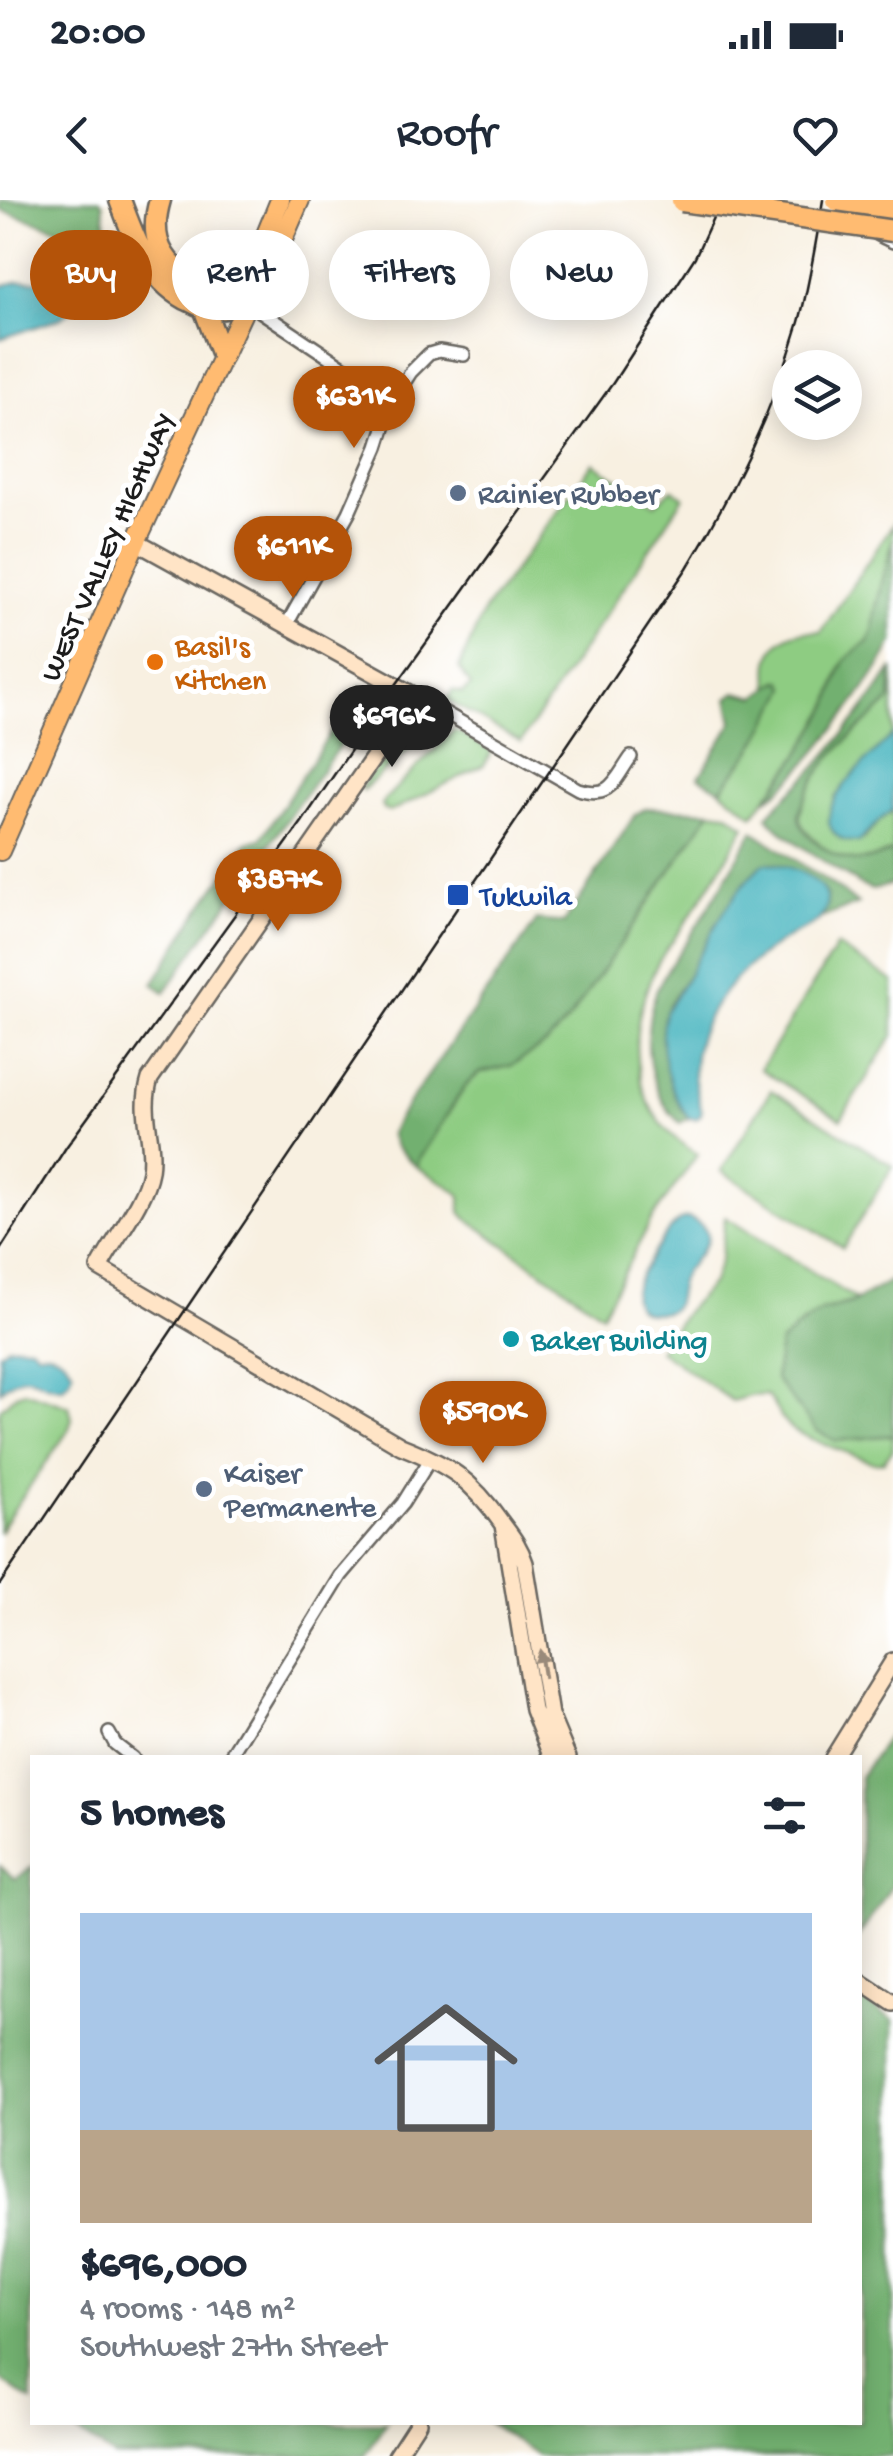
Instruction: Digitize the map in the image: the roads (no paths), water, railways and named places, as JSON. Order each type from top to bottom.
[{"type":"highway","points":[[120,200],[151,269],[172,289]]},
{"type":"highway","points":[[160,200],[156,217],[158,238],[172,266]]},
{"type":"highway","points":[[680,200],[893,231]]},
{"type":"highway","points":[[837,200],[893,208]]},
{"type":"highway","points":[[209,320],[222,355]]},
{"type":"main road","name":"WEST VALLEY HIGHWAY","points":[[268,230],[280,200]]},
{"type":"main road","name":"WEST VALLEY HIGHWAY","points":[[287,230],[300,200]]},
{"type":"main road","name":"WEST VALLEY HIGHWAY","points":[[0,851],[136,542],[240,320]]},
{"type":"street","points":[[847,200],[866,228],[893,242]]},
{"type":"street","points":[[272,320],[393,400]]},
{"type":"street","points":[[287,624],[349,513],[378,447],[393,400],[411,372],[429,354],[438,351],[464,355]]},
{"type":"street","points":[[136,542],[578,789],[599,794],[609,789],[631,757]]},
{"type":"street","points":[[426,702],[413,724],[376,754],[150,1079],[145,1098],[151,1159],[146,1185],[99,1268],[401,1446],[450,1468],[485,1498],[516,1540],[526,1563],[550,1715],[567,1755]]},
{"type":"street","points":[[231,1755],[341,1576],[403,1502],[431,1458]]},
{"type":"street","points":[[503,1525],[533,1710],[551,1755]]},
{"type":"street","points":[[835,1755],[893,1661]]},
{"type":"street","points":[[109,1733],[128,1755]]},
{"type":"street","points":[[862,1982],[893,2003]]},
{"type":"street","points":[[396,2456],[416,2425]]},
{"type":"water","points":[[30,281],[30,320],[56,320],[0,339],[0,286]]},
{"type":"water","points":[[893,734],[893,810],[859,842],[840,839],[829,819],[832,806],[849,779]]},
{"type":"water","points":[[764,863],[788,867],[812,879],[826,897],[826,908],[819,920],[752,963],[716,1004],[695,1055],[694,1078],[702,1111],[696,1119],[689,1118],[666,1069],[662,1040],[665,1014],[727,907]]},
{"type":"water","points":[[689,1218],[707,1232],[704,1247],[681,1279],[674,1307],[665,1313],[644,1312],[634,1298],[640,1277],[671,1228]]},
{"type":"water","points":[[19,1345],[63,1359],[73,1372],[69,1381],[63,1387],[19,1378],[0,1391],[0,1352]]},
{"type":"railway","points":[[0,1250],[67,1146],[613,383],[695,257],[721,200]]},
{"type":"railway","points":[[0,1584],[705,539],[751,449],[789,355],[806,292],[823,200]]},
{"type":"place","name":"Rainier Rubber","points":[[458,493]]},
{"type":"place","name":"Basil's Kitchen","points":[[155,662]]},
{"type":"place","name":"Tukwila","points":[[458,895]]},
{"type":"place","name":"Baker Building","points":[[511,1339]]},
{"type":"place","name":"Kaiser Permanente","points":[[204,1489]]}]
